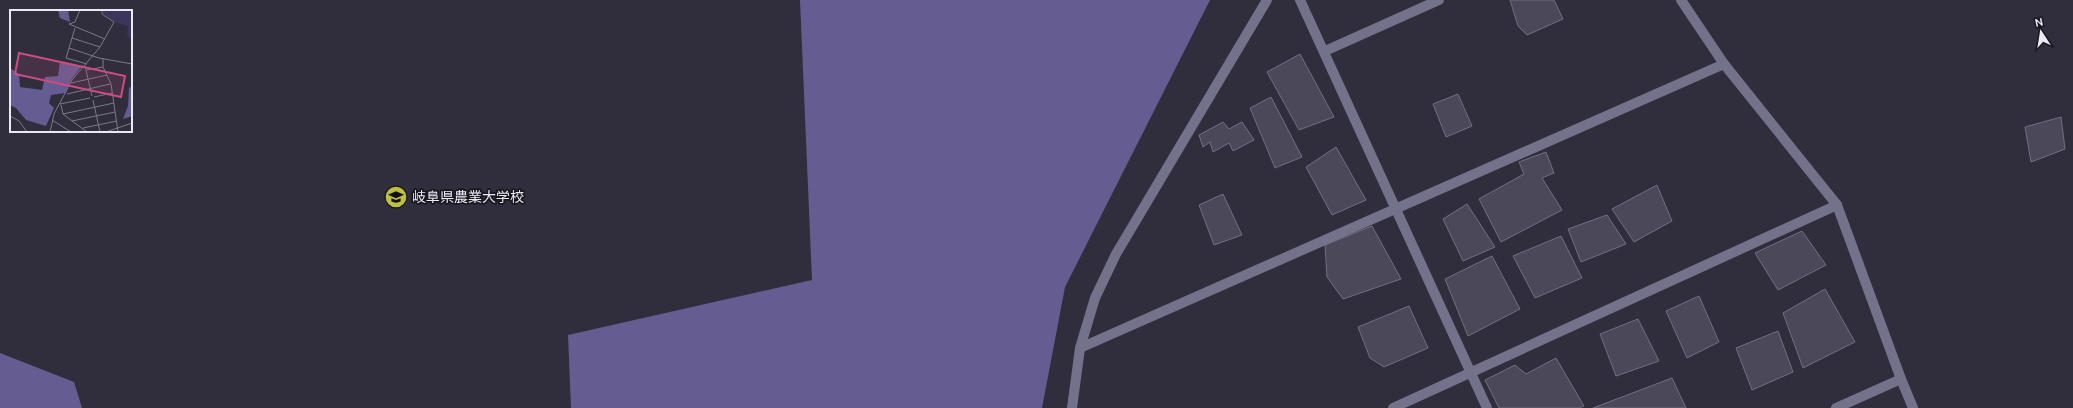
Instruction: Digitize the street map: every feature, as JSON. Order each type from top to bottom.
[{"type":"street","points":[[1072,408],[1080,348],[1095,298],[1116,254],[1267,0]]},
{"type":"street","points":[[1300,0],[1325,51],[1487,408]]},
{"type":"street","points":[[1325,51],[1439,0]]},
{"type":"street","points":[[1681,0],[1724,64],[1837,205],[1913,408]]},
{"type":"street","points":[[1080,348],[1397,210],[1724,64]]},
{"type":"street","points":[[1393,408],[1837,205]]},
{"type":"street","points":[[1836,408],[1901,379]]},
{"type":"shaded area","points":[[800,0],[1210,0],[1065,287],[1042,408],[571,408],[568,335],[812,280]]},
{"type":"shaded area","points":[[0,353],[74,382],[82,408],[0,408]]},
{"type":"building","points":[[1510,0],[1554,0],[1563,19],[1527,35],[1518,26]]},
{"type":"building","points":[[1300,54],[1334,117],[1299,130],[1267,72]]},
{"type":"building","points":[[1458,94],[1472,126],[1446,137],[1433,104]]},
{"type":"building","points":[[1271,97],[1302,157],[1275,168],[1250,108]]},
{"type":"building","points":[[2061,117],[2065,149],[2031,162],[2025,127]]},
{"type":"building","points":[[1223,122],[1229,129],[1242,122],[1254,140],[1233,151],[1229,143],[1213,152],[1210,142],[1203,147],[1199,135]]},
{"type":"building","points":[[1336,147],[1366,200],[1332,215],[1306,167]]},
{"type":"building","points":[[1546,152],[1554,173],[1542,178],[1562,210],[1501,242],[1479,199],[1524,174],[1519,162]]},
{"type":"building","points":[[1657,185],[1672,221],[1634,242],[1612,209]]},
{"type":"building","points":[[1223,194],[1242,235],[1214,245],[1199,205]]},
{"type":"building","points":[[1467,204],[1495,247],[1463,261],[1443,219]]},
{"type":"building","points":[[1607,215],[1626,244],[1581,262],[1568,229]]},
{"type":"building","points":[[1372,226],[1401,279],[1343,299],[1327,277],[1325,245]]},
{"type":"building","points":[[1802,231],[1826,265],[1778,290],[1755,253]]},
{"type":"building","points":[[1561,236],[1582,278],[1535,298],[1513,256]]},
{"type":"building","points":[[1492,256],[1520,309],[1468,336],[1445,279]]},
{"type":"building","points":[[1825,289],[1855,342],[1803,368],[1783,313]]},
{"type":"building","points":[[1699,296],[1719,342],[1687,358],[1666,311]]},
{"type":"building","points":[[1409,306],[1428,348],[1384,367],[1370,358],[1358,327]]},
{"type":"building","points":[[1638,319],[1659,361],[1616,376],[1600,334]]},
{"type":"building","points":[[1778,331],[1793,372],[1752,390],[1736,348]]},
{"type":"building","points":[[1556,358],[1584,406],[1579,408],[1499,408],[1485,380],[1515,365],[1526,374]]},
{"type":"building","points":[[1672,378],[1686,408],[1593,408]]},
{"type":"place","name":"岐阜県農業大学校","points":[[396,197]]}]
